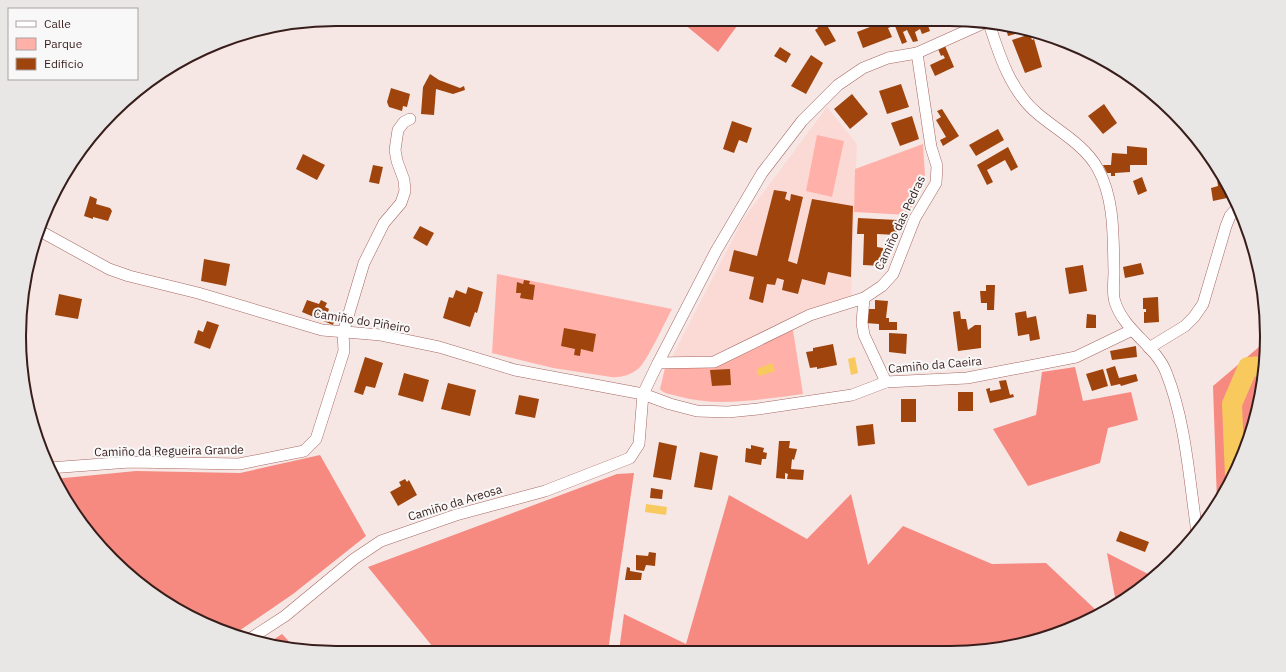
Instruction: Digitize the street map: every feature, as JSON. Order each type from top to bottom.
[{"type":"street","name":"Camiño da Areosa","points":[[256,635],[285,616],[354,559],[381,541],[456,515],[545,491],[630,458],[639,444],[644,394],[658,363],[716,251],[762,173],[802,121],[838,85],[863,68],[888,58],[917,53],[975,27]]},
{"type":"street","points":[[989,29],[998,53],[1011,81],[1024,99],[1037,113],[1066,135],[1087,154],[1098,169],[1107,191],[1113,220],[1114,300],[1119,313],[1149,348],[1166,371],[1181,423],[1196,525]]},
{"type":"street","name":"Camiño das Pedras","points":[[658,363],[714,362],[810,315],[864,298],[882,286],[892,274],[916,218],[936,184],[937,166],[931,147],[917,53]]},
{"type":"street","name":"Camiño da Regueira Grande","points":[[56,468],[130,462],[239,464],[304,451],[316,439],[344,351],[343,333],[364,263],[384,223],[401,203],[405,192],[404,180],[397,161],[396,150],[398,130],[404,122],[410,119]]},
{"type":"street","points":[[1149,348],[1185,326],[1194,317],[1203,304],[1226,226],[1230,216],[1234,212]]},
{"type":"street","name":"Camiño do Piñeiro","points":[[43,234],[109,270],[198,293],[322,330],[343,333],[381,335],[439,348],[515,370],[644,394]]},
{"type":"street","points":[[864,298],[862,322],[864,335],[886,382]]},
{"type":"street","name":"Camiño da Caeira","points":[[644,394],[670,404],[697,411],[728,412],[852,395],[886,382],[967,378],[1076,357],[1132,330]]},
{"type":"shaded area","points":[[686,26],[737,26],[718,52]]},
{"type":"shaded area","points":[[827,107],[857,144],[851,296],[716,357],[671,359],[742,221]]},
{"type":"shaded area","points":[[1259,347],[1254,396],[1244,436],[1228,473],[1217,493],[1213,386]]},
{"type":"shaded area","points":[[855,357],[858,373],[851,375],[848,359]]},
{"type":"shaded area","points":[[772,363],[775,371],[760,376],[757,373],[757,369]]},
{"type":"shaded area","points":[[1075,367],[1083,401],[1131,392],[1138,420],[1108,428],[1100,463],[1028,486],[993,429],[1036,415],[1042,372]]},
{"type":"shaded area","points":[[320,455],[366,536],[293,594],[239,631],[199,614],[164,594],[147,582],[117,555],[90,525],[78,508],[61,478],[136,471],[240,473]]},
{"type":"shaded area","points":[[634,473],[609,646],[432,646],[368,567],[617,474]]},
{"type":"shaded area","points":[[851,494],[868,565],[903,526],[992,564],[1046,563],[1095,609],[1050,630],[1010,640],[970,645],[620,646],[624,614],[686,644],[729,495],[807,539]]},
{"type":"shaded area","points":[[646,504],[667,507],[666,515],[645,512]]},
{"type":"shaded area","points":[[1107,553],[1148,574],[1115,598]]},
{"type":"shaded area","points":[[282,634],[289,642],[276,640],[274,639]]},
{"type":"green space","points":[[817,135],[844,141],[832,197],[806,191]]},
{"type":"green space","points":[[923,144],[925,176],[908,215],[854,212],[855,169]]},
{"type":"green space","points":[[497,274],[672,309],[652,349],[643,363],[637,370],[630,374],[619,377],[611,377],[553,368],[492,353]]},
{"type":"green space","points":[[793,330],[803,394],[724,402],[692,400],[664,392],[660,389],[665,368],[716,365]]},
{"type":"building","points":[[817,26],[827,26],[836,41],[825,46],[815,30],[818,28]]},
{"type":"building","points":[[872,26],[893,26],[888,28],[892,37],[863,48],[857,32]]},
{"type":"building","points":[[895,26],[928,26],[930,31],[922,34],[920,29],[915,32],[918,41],[913,42],[907,30],[903,32],[907,42],[902,44]]},
{"type":"building","points":[[1007,32],[1017,34],[1008,36]]},
{"type":"building","points":[[1025,36],[1031,37],[1032,40],[1034,39],[1042,67],[1025,73],[1012,40]]},
{"type":"building","points":[[945,46],[954,67],[935,76],[930,65],[945,58],[943,55],[941,56],[938,49]]},
{"type":"building","points":[[780,47],[791,54],[786,63],[774,56]]},
{"type":"building","points":[[811,55],[823,63],[806,94],[791,86]]},
{"type":"building","points":[[430,74],[439,80],[460,88],[464,86],[465,90],[453,94],[436,89],[434,115],[421,114],[423,87]]},
{"type":"building","points":[[901,84],[909,107],[887,114],[879,91]]},
{"type":"building","points":[[391,88],[410,94],[407,107],[403,106],[402,111],[389,107],[387,102]]},
{"type":"building","points":[[852,94],[868,114],[850,129],[834,109]]},
{"type":"building","points":[[1104,104],[1117,123],[1103,134],[1088,116]]},
{"type":"building","points":[[942,109],[959,136],[943,146],[940,140],[946,137],[936,120],[941,117],[937,111]]},
{"type":"building","points":[[912,116],[919,139],[900,146],[891,123]]},
{"type":"building","points":[[732,121],[752,128],[747,143],[739,140],[734,153],[723,149]]},
{"type":"building","points":[[998,129],[1004,140],[976,156],[969,145]]},
{"type":"building","points":[[1127,146],[1147,148],[1147,165],[1130,165],[1130,172],[1115,173],[1115,176],[1111,176],[1111,173],[1107,173],[1103,165],[1111,165],[1112,153],[1127,154]]},
{"type":"building","points":[[1008,147],[1018,167],[1011,171],[1005,160],[987,170],[993,182],[987,185],[977,165]]},
{"type":"building","points":[[303,154],[325,165],[317,180],[296,169]]},
{"type":"building","points":[[373,165],[383,167],[379,184],[369,182]]},
{"type":"building","points":[[1142,177],[1147,191],[1138,195],[1133,181]]},
{"type":"building","points":[[1217,179],[1227,198],[1213,201],[1211,188],[1218,186]]},
{"type":"building","points":[[774,190],[787,192],[785,199],[790,201],[791,194],[803,197],[788,261],[797,264],[812,199],[853,206],[851,277],[828,272],[825,285],[802,279],[798,294],[782,290],[784,280],[777,278],[775,285],[767,284],[763,303],[749,299],[754,277],[729,271],[734,250],[757,256]]},
{"type":"building","points":[[90,196],[97,199],[96,204],[110,208],[112,211],[108,221],[84,216]]},
{"type":"building","points":[[858,218],[897,220],[897,235],[877,234],[877,247],[883,248],[882,266],[863,265],[864,234],[857,234]]},
{"type":"building","points":[[420,226],[434,233],[427,246],[413,238]]},
{"type":"building","points":[[204,259],[230,264],[226,286],[201,281]]},
{"type":"building","points":[[1141,263],[1144,274],[1125,278],[1123,267]]},
{"type":"building","points":[[1083,265],[1087,291],[1069,294],[1065,268]]},
{"type":"building","points":[[524,280],[530,281],[529,284],[535,285],[533,300],[520,298],[521,293],[516,293],[517,282],[523,284]]},
{"type":"building","points":[[986,285],[995,285],[994,310],[987,310],[987,303],[981,303],[980,291],[986,291]]},
{"type":"building","points":[[468,287],[483,292],[477,313],[475,312],[470,327],[443,318],[449,297],[453,298],[456,290],[466,294]]},
{"type":"building","points":[[59,294],[82,299],[78,319],[55,315]]},
{"type":"building","points":[[1158,297],[1159,322],[1144,323],[1144,312],[1146,312],[1146,309],[1143,309],[1143,298]]},
{"type":"building","points":[[307,300],[319,304],[321,300],[327,303],[325,307],[329,309],[328,312],[336,315],[333,325],[302,312]]},
{"type":"building","points":[[875,300],[888,301],[886,318],[889,318],[889,322],[897,322],[897,330],[879,330],[879,324],[865,323],[866,309],[875,309]]},
{"type":"building","points":[[960,311],[961,319],[966,319],[968,330],[975,325],[981,325],[981,348],[958,351],[953,312]]},
{"type":"building","points":[[1026,311],[1027,318],[1036,316],[1040,339],[1030,341],[1029,334],[1018,336],[1015,313]]},
{"type":"building","points":[[1087,314],[1096,315],[1096,328],[1086,328]]},
{"type":"building","points":[[207,321],[219,325],[210,349],[194,343],[198,330],[203,332]]},
{"type":"building","points":[[564,328],[596,334],[593,352],[581,349],[580,356],[574,355],[575,349],[561,346]]},
{"type":"building","points":[[889,333],[907,334],[906,354],[889,352]]},
{"type":"building","points":[[833,344],[837,365],[817,369],[817,367],[810,368],[806,352],[813,351],[813,348]]},
{"type":"building","points":[[1136,346],[1137,357],[1112,360],[1110,351]]},
{"type":"building","points":[[365,357],[383,363],[375,388],[366,386],[363,395],[354,392]]},
{"type":"building","points":[[1115,366],[1119,378],[1136,374],[1138,381],[1121,386],[1120,384],[1111,386],[1106,369]]},
{"type":"building","points":[[730,369],[731,385],[712,386],[710,370]]},
{"type":"building","points":[[1103,369],[1108,386],[1092,391],[1086,374]]},
{"type":"building","points":[[404,373],[429,380],[423,402],[398,395]]},
{"type":"building","points":[[1006,380],[1010,395],[1013,394],[1014,397],[990,403],[986,389],[990,388],[990,391],[1001,389],[999,381]]},
{"type":"building","points":[[448,383],[476,390],[470,416],[441,409]]},
{"type":"building","points":[[958,392],[973,392],[973,411],[958,411]]},
{"type":"building","points":[[519,395],[539,399],[535,418],[515,414]]},
{"type":"building","points":[[901,399],[916,399],[916,422],[901,422]]},
{"type":"building","points":[[873,424],[875,444],[858,446],[856,426]]},
{"type":"building","points":[[779,441],[790,441],[789,448],[797,449],[794,460],[792,459],[791,469],[804,470],[803,480],[787,479],[788,474],[785,473],[785,479],[776,478]]},
{"type":"building","points":[[659,442],[677,446],[671,480],[653,477]]},
{"type":"building","points":[[751,445],[764,448],[763,452],[767,453],[766,459],[762,459],[761,465],[745,462],[746,448],[751,449]]},
{"type":"building","points":[[700,452],[718,456],[712,490],[694,487]]},
{"type":"building","points":[[405,479],[407,482],[409,480],[417,495],[398,506],[390,492],[401,486],[399,482]]},
{"type":"building","points":[[651,488],[663,490],[662,499],[650,498]]},
{"type":"building","points":[[1120,531],[1149,542],[1145,552],[1116,541]]},
{"type":"building","points":[[649,552],[656,553],[655,566],[646,565],[644,571],[636,570],[636,555],[648,556]]},
{"type":"building","points":[[627,567],[630,568],[630,571],[642,573],[641,580],[625,580]]},
{"type":"waterway","points":[[1234,459],[1232,404],[1248,367],[1258,366]]}]
